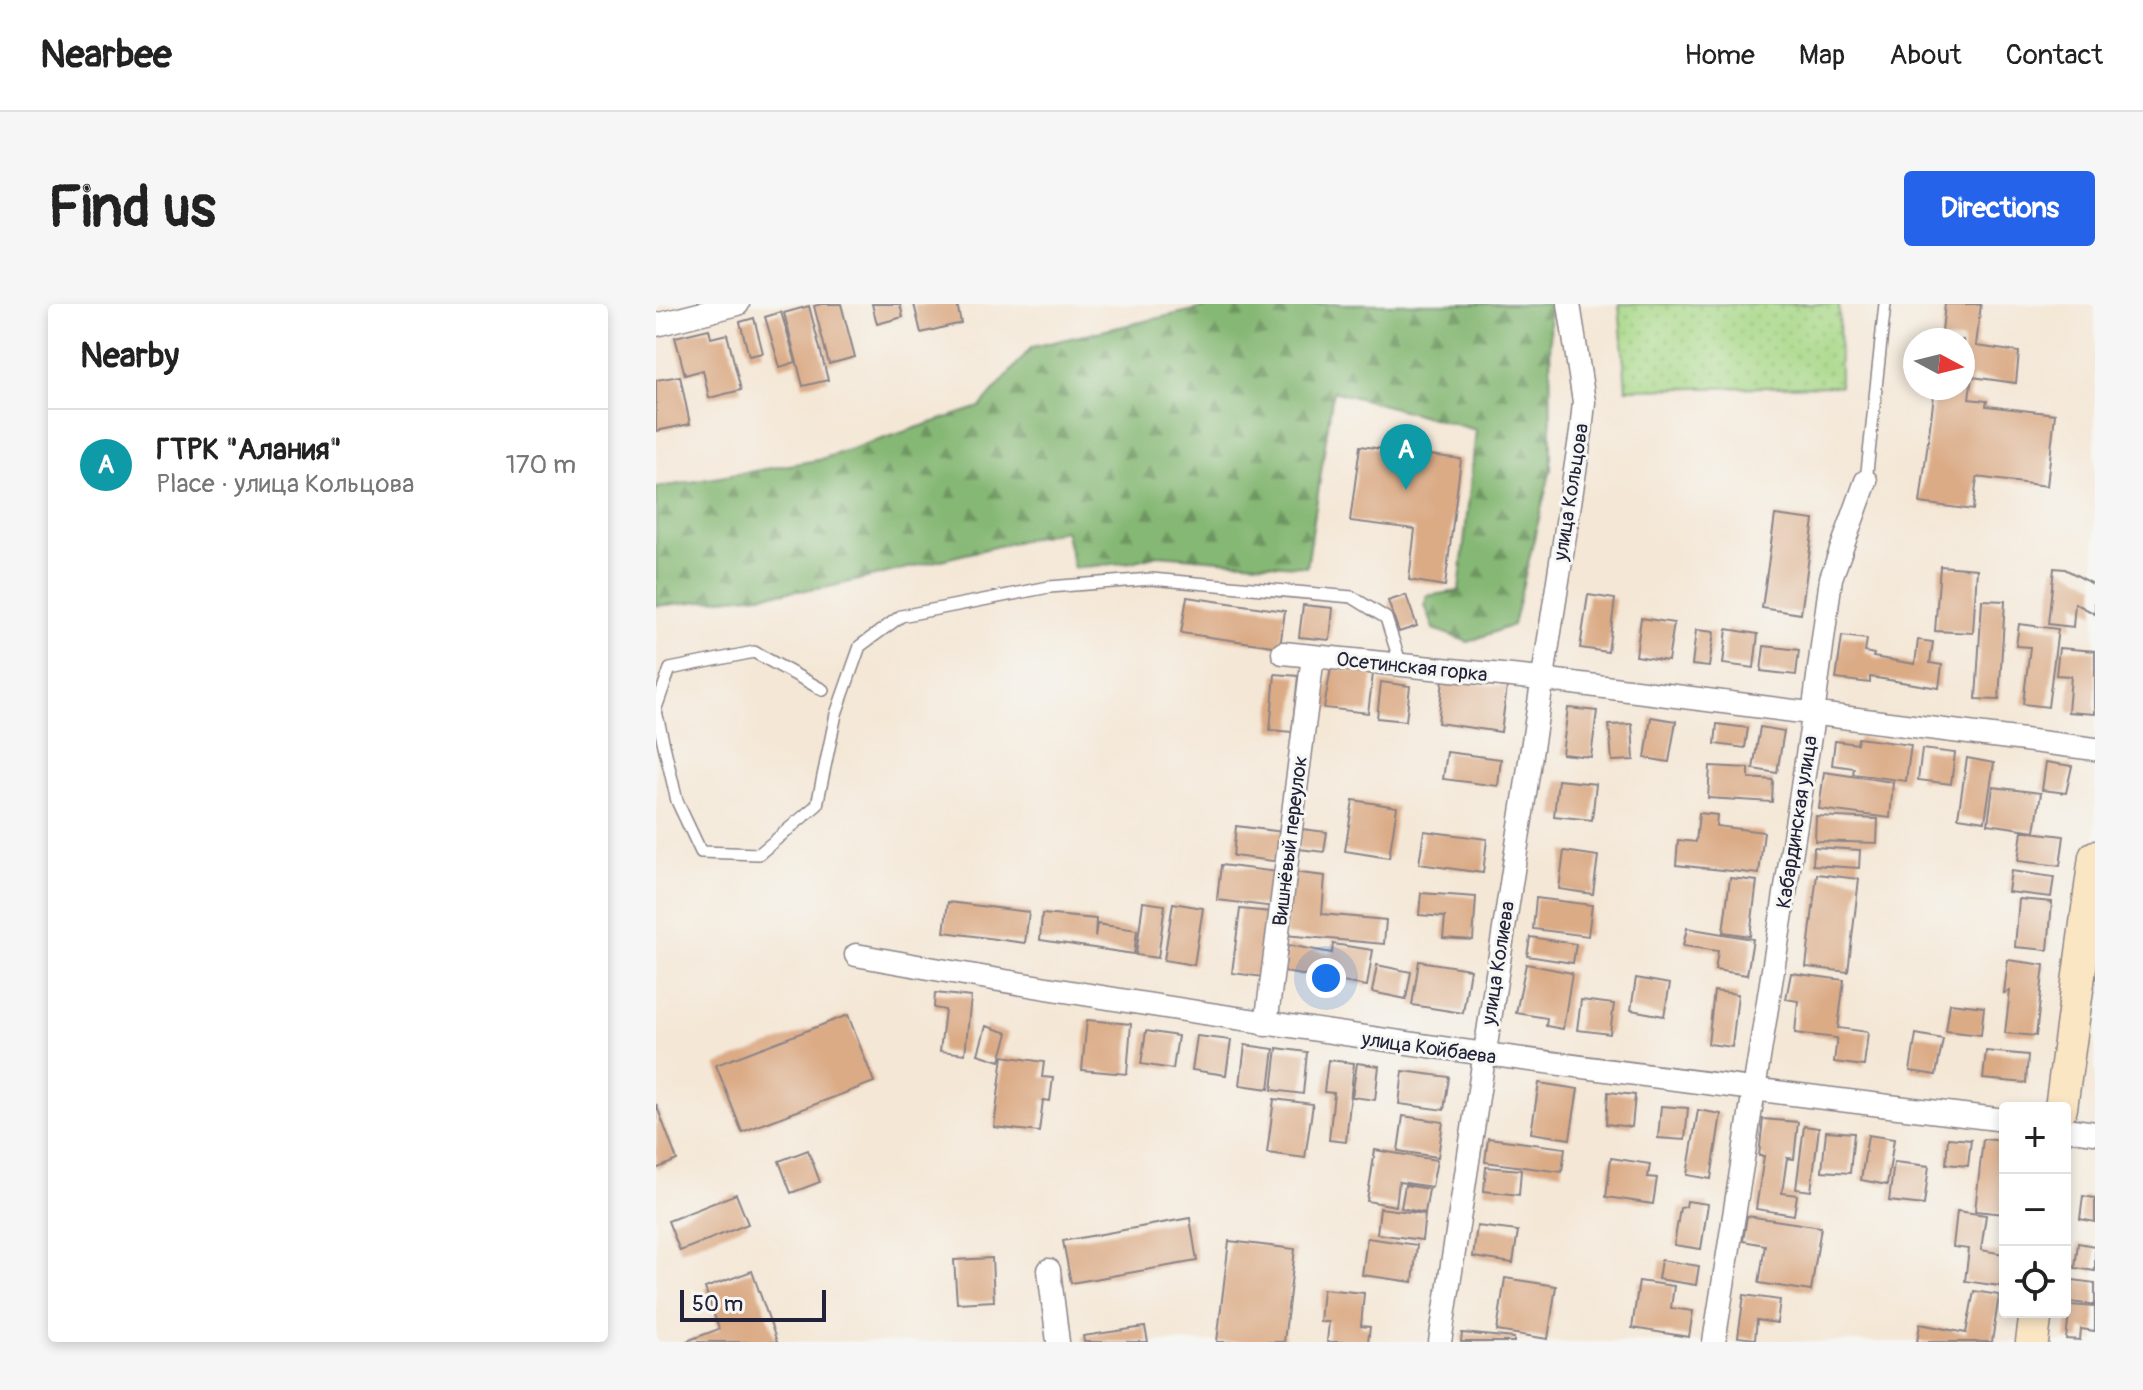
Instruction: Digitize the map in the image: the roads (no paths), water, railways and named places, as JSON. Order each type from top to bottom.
[{"type":"main road","points":[[2062,1102],[2095,857]]},
{"type":"main road","points":[[2032,1342],[2035,1318]]},
{"type":"street","points":[[656,325],[738,304]]},
{"type":"street","name":"улица Кольцова","points":[[1541,679],[1584,402],[1569,304]]},
{"type":"street","name":"Кабардинская улица","points":[[1714,1342],[1814,714],[1831,578],[1866,481]]},
{"type":"street","name":"Осетинская горка","points":[[1283,653],[1541,679],[2095,749]]},
{"type":"street","name":"Вишнёвый переулок","points":[[1266,1025],[1313,656]]},
{"type":"street","name":"улица Колиева","points":[[1440,1342],[1541,679]]},
{"type":"street","name":"улица Койбаева","points":[[856,955],[1266,1025],[1483,1056],[1999,1119]]},
{"type":"street","points":[[2071,1130],[2095,1133]]},
{"type":"street","points":[[1049,1270],[1058,1342]]},
{"type":"lane","name":"Кабардинская улица","points":[[1866,481],[1885,304]]},
{"type":"lane","points":[[823,690],[754,652],[670,669],[656,709],[677,801],[701,852],[759,854],[817,805],[836,714],[860,646],[901,616],[1049,587],[1151,579],[1352,597],[1386,618],[1401,665]]},
{"type":"place","name":"ГТРК \"Алания\"","points":[[1406,490]]}]
